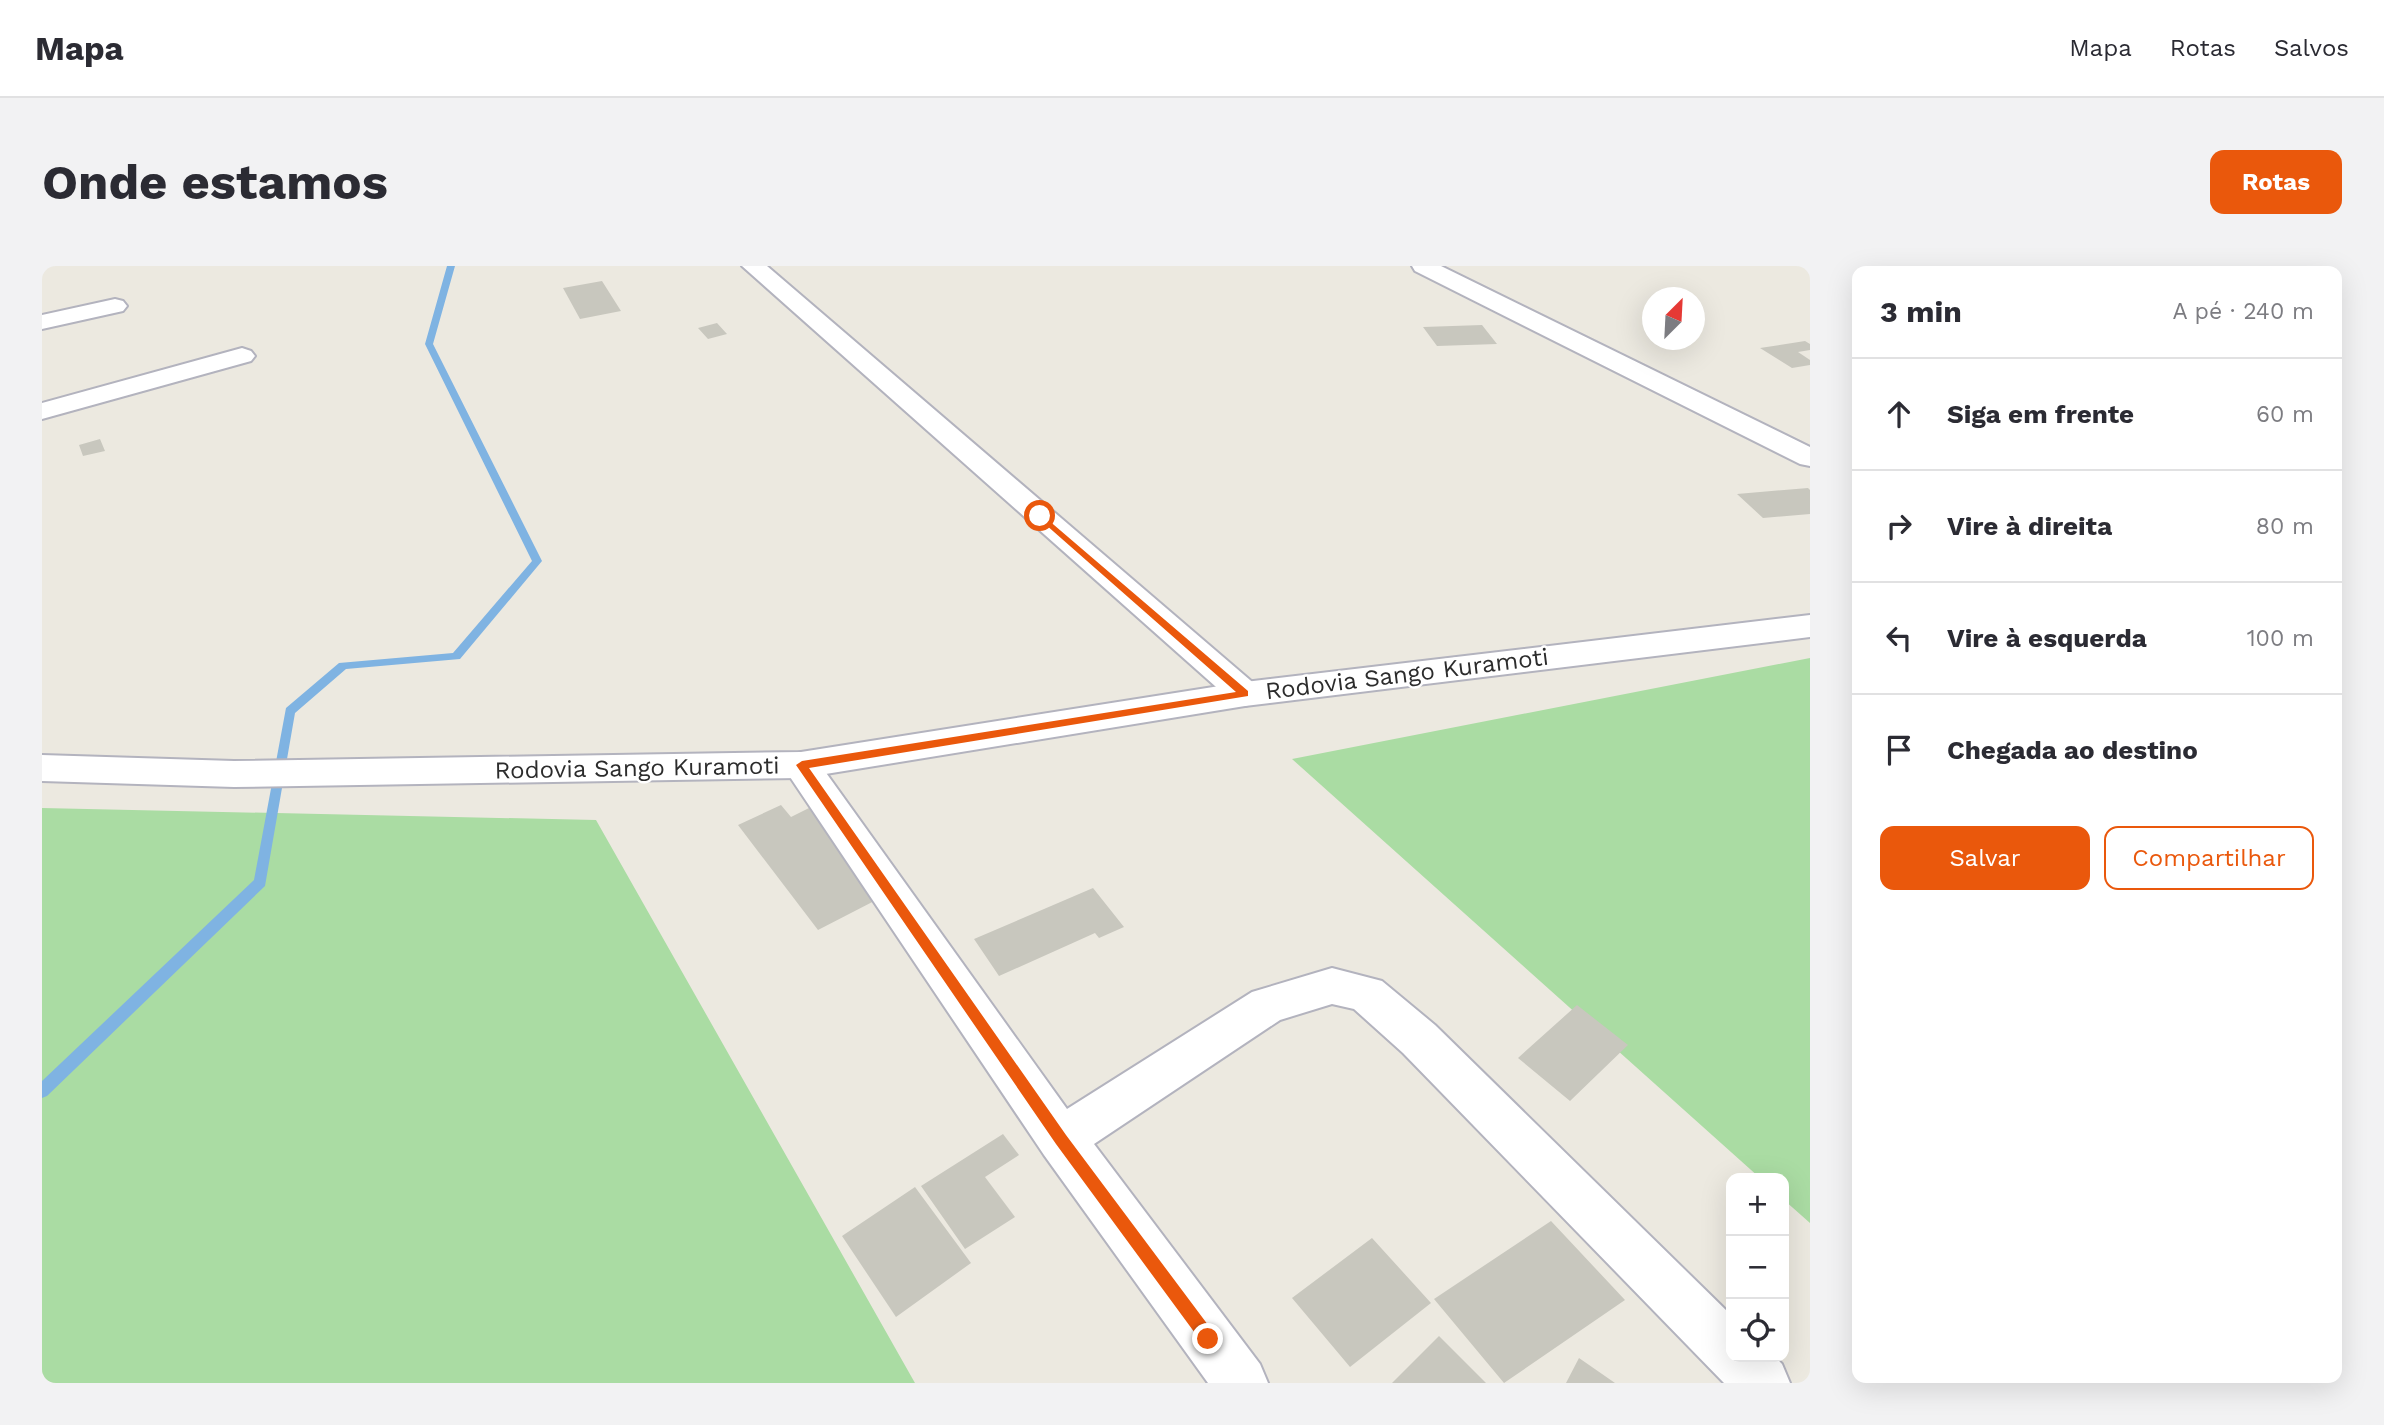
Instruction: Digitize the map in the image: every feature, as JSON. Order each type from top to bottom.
[{"type":"street","points":[[753,266],[1245,694]]},
{"type":"street","points":[[1423,266],[1810,458]]},
{"type":"street","points":[[42,322],[115,306]]},
{"type":"street","points":[[42,411],[242,356]]},
{"type":"street","name":"Rodovia Sango Kuramoti","points":[[42,768],[328,774],[802,765],[1245,694],[1810,626]]},
{"type":"street","points":[[802,765],[1061,1139],[1241,1383]]},
{"type":"street","points":[[1061,1139],[1267,1005],[1332,986],[1367,994],[1419,1039],[1726,1347]]},
{"type":"street","points":[[1741,1362],[1763,1383]]},
{"type":"green space","points":[[1810,658],[1810,1223],[1789,1204],[1789,1173],[1754,1173],[1292,759]]},
{"type":"green space","points":[[42,808],[596,820],[915,1383],[42,1383]]},
{"type":"building","points":[[602,281],[621,311],[580,319],[563,288]]},
{"type":"building","points":[[717,323],[727,334],[708,339],[698,328]]},
{"type":"building","points":[[1482,325],[1497,344],[1437,346],[1423,327]]},
{"type":"building","points":[[1805,341],[1810,344],[1810,350],[1798,352],[1810,360],[1810,365],[1792,368],[1760,348]]},
{"type":"building","points":[[100,439],[105,451],[83,456],[79,445]]},
{"type":"building","points":[[1808,488],[1810,514],[1763,518],[1737,494]]},
{"type":"building","points":[[781,805],[791,817],[809,808],[882,897],[818,930],[738,825]]},
{"type":"building","points":[[1093,888],[1124,927],[1099,938],[1095,933],[999,976],[974,939]]},
{"type":"building","points":[[1577,1005],[1628,1045],[1570,1101],[1518,1058]]},
{"type":"building","points":[[1003,1134],[1019,1155],[985,1177],[1015,1217],[965,1249],[921,1186]]},
{"type":"building","points":[[915,1187],[971,1263],[896,1317],[842,1236]]},
{"type":"building","points":[[1551,1221],[1625,1300],[1504,1383],[1434,1299]]},
{"type":"building","points":[[1372,1238],[1431,1303],[1350,1367],[1292,1298]]},
{"type":"building","points":[[1439,1336],[1486,1383],[1392,1383]]},
{"type":"building","points":[[1579,1358],[1615,1383],[1566,1383]]},
{"type":"waterway","points":[[42,1091],[260,882],[290,711],[343,666],[456,656],[537,561],[429,344],[451,266]]},
{"type":"route","points":[[1040,516],[1245,694],[802,765],[1061,1139],[1208,1339]]}]
